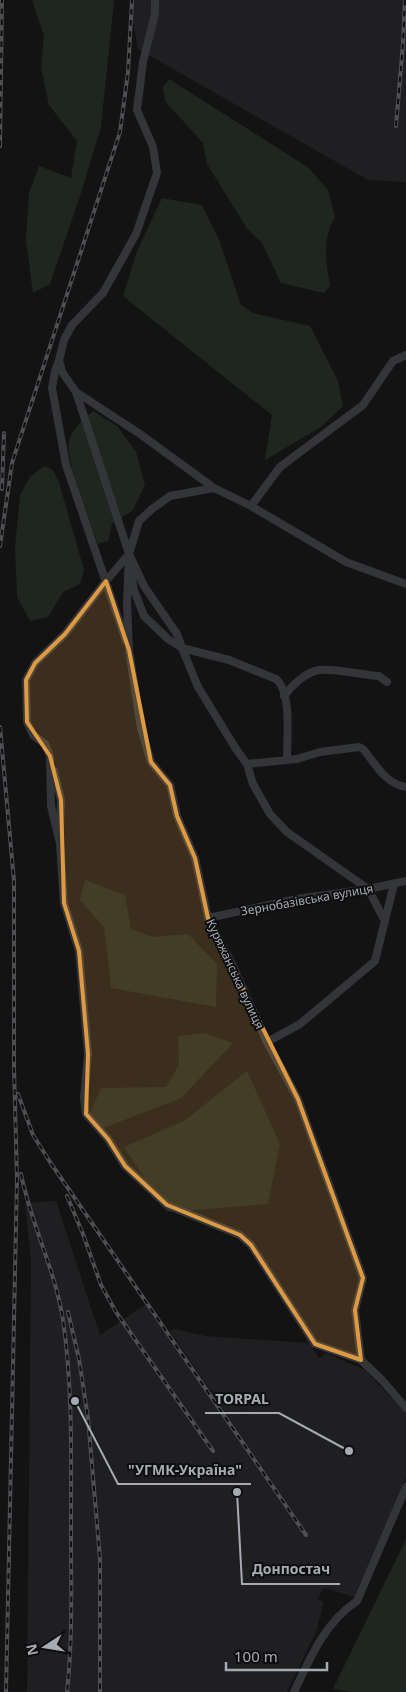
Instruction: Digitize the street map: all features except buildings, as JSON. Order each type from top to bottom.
[{"type":"street","points":[[129,650],[66,465],[52,388],[64,340],[72,325],[103,293],[136,234],[157,173],[153,147],[137,110],[143,62],[155,14],[155,0]]},
{"type":"street","points":[[251,506],[280,467],[363,404],[393,361],[406,355]]},
{"type":"street","points":[[59,360],[62,372],[76,392],[129,554],[144,586],[177,634],[198,687],[247,764],[253,784],[270,814],[287,832],[368,889],[385,921]]},
{"type":"street","points":[[76,392],[140,434],[214,488],[251,506],[346,562],[406,584]]},
{"type":"street","points":[[129,650],[127,602],[129,554],[139,521],[170,496],[214,488]]},
{"type":"street","points":[[129,554],[65,634],[35,663],[26,680],[28,722],[33,735],[45,744],[50,756],[51,806],[60,843],[64,903],[79,951],[88,1054],[84,1098],[86,1114],[108,1139],[125,1166],[167,1206],[240,1235],[251,1245],[315,1344],[361,1360],[382,1380],[406,1408]]},
{"type":"street","points":[[129,554],[134,590],[144,616],[168,639],[182,648],[229,660],[280,682],[287,712],[287,759]]},
{"type":"street","name":"Куряжанська вулиця","points":[[129,650],[141,728],[151,762],[170,785],[176,816],[195,858],[208,918],[231,962],[267,1042],[298,1099],[363,1278],[355,1310],[361,1360]]},
{"type":"street","points":[[284,696],[296,683],[318,671],[379,676],[387,682]]},
{"type":"street","points":[[247,764],[297,759],[320,752],[359,747],[363,749],[387,779],[397,785],[406,787]]},
{"type":"street","name":"Зернобазівська вулиця","points":[[208,918],[297,899],[368,889],[406,881]]},
{"type":"street","points":[[267,1042],[300,1024],[375,961],[394,884]]},
{"type":"street","points":[[294,1692],[316,1644],[343,1610],[357,1601],[406,1487]]},
{"type":"highlighted area","points":[[106,581],[129,650],[151,762],[170,785],[177,816],[195,858],[208,918],[298,1099],[363,1278],[355,1310],[361,1360],[315,1344],[251,1245],[240,1235],[167,1205],[125,1166],[108,1139],[86,1114],[88,1054],[79,951],[64,903],[61,800],[50,756],[27,722],[26,680],[35,663],[65,634]]},
{"type":"shaded area","points":[[32,0],[114,0],[101,127],[50,284],[33,293],[26,240],[29,193],[39,166],[71,178],[77,141],[49,105],[41,67],[44,36]]},
{"type":"shaded area","points":[[129,0],[406,0],[406,182],[368,180],[138,49]]},
{"type":"shaded area","points":[[169,79],[309,168],[328,190],[335,217],[328,234],[326,251],[330,286],[324,293],[281,283],[262,243],[246,227],[207,164],[203,143],[165,101],[163,87]]},
{"type":"shaded area","points":[[162,198],[202,205],[220,242],[241,305],[253,313],[310,326],[338,381],[343,406],[321,427],[265,460],[272,415],[123,296],[137,251]]},
{"type":"shaded area","points":[[93,411],[118,427],[136,452],[145,485],[133,510],[112,524],[108,541],[98,544],[74,477],[69,450],[69,441],[73,432],[82,420]]},
{"type":"shaded area","points":[[44,466],[53,470],[59,482],[84,570],[80,584],[63,592],[48,617],[30,621],[17,597],[15,547],[20,495],[30,477]]},
{"type":"shaded area","points":[[85,880],[125,895],[131,929],[152,937],[188,934],[217,964],[216,1007],[111,988],[104,927],[80,900]]},
{"type":"shaded area","points":[[205,1033],[233,1043],[181,1098],[101,1129],[90,1113],[101,1088],[166,1087],[179,1065],[178,1036]]},
{"type":"shaded area","points":[[247,1071],[280,1144],[268,1204],[167,1212],[124,1147],[184,1121]]},
{"type":"shaded area","points":[[56,1201],[100,1335],[145,1305],[205,1389],[250,1412],[209,1389],[170,1331],[174,1329],[206,1336],[309,1343],[319,1358],[326,1353],[365,1370],[406,1413],[406,1478],[354,1597],[324,1588],[317,1599],[324,1602],[316,1632],[287,1692],[27,1692],[31,1260],[25,1203]]},
{"type":"shaded area","points":[[406,1539],[406,1692],[351,1692],[333,1689]]},
{"type":"railway","points":[[0,146],[2,0]]},
{"type":"railway","points":[[0,546],[12,463],[120,132],[128,72],[132,0]]},
{"type":"railway","points":[[396,126],[405,0]]},
{"type":"railway","points":[[2,489],[4,433]]},
{"type":"railway","points":[[0,727],[14,881],[14,1067],[17,1179],[6,1692]]},
{"type":"railway","points":[[18,1094],[33,1135],[50,1162],[306,1535]]},
{"type":"railway","points":[[21,1174],[25,1193],[59,1301],[66,1346],[71,1450],[71,1610],[67,1692]]},
{"type":"railway","points":[[67,1196],[101,1285],[116,1312],[213,1451]]},
{"type":"railway","points":[[68,1312],[79,1359],[88,1418],[100,1559],[100,1692]]},
{"type":"place","name":"\"УГМК-Україна\"","points":[[75,1401]]},
{"type":"place","name":"TORPAL","points":[[349,1451]]},
{"type":"place","name":"Донпостач","points":[[237,1492]]}]
